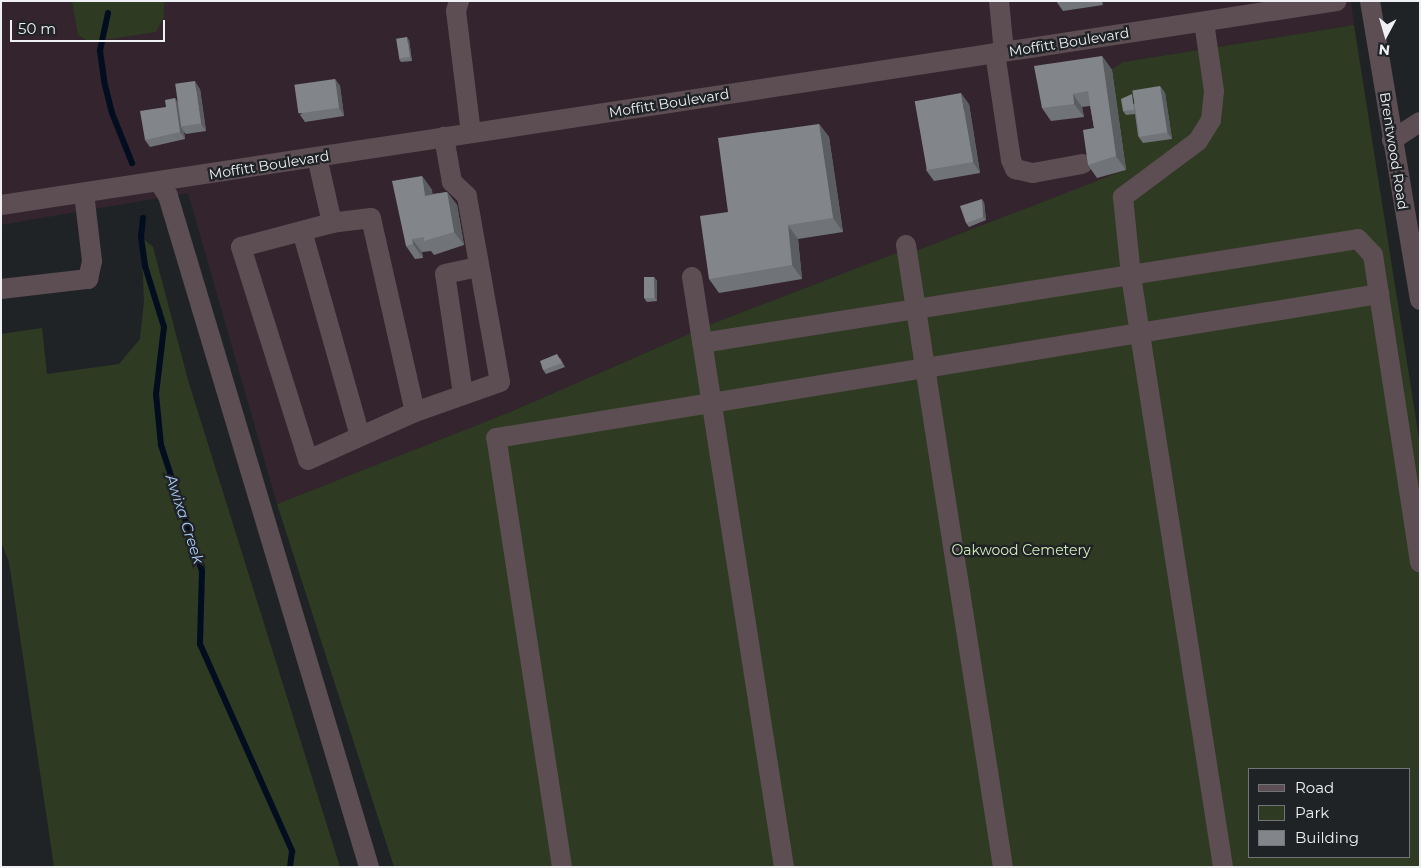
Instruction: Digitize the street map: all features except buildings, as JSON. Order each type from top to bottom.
[{"type":"street","points":[[460,1],[456,11],[471,133]]},
{"type":"street","points":[[999,1],[1000,53],[1011,160],[1015,169],[1033,173],[1082,164]]},
{"type":"street","name":"Moffitt Boulevard","points":[[1,205],[1337,1]]},
{"type":"street","name":"Brentwood Road","points":[[1370,1],[1392,140],[1413,227],[1420,300]]},
{"type":"street","points":[[1204,22],[1214,91],[1212,120],[1198,141],[1123,197],[1131,276],[1223,867]]},
{"type":"street","points":[[1392,140],[1420,122]]},
{"type":"street","points":[[415,412],[371,218],[332,224],[241,247],[308,460],[415,412],[500,382],[477,267],[467,196],[452,182],[444,138]]},
{"type":"street","points":[[317,157],[332,224]]},
{"type":"street","points":[[159,182],[168,196],[369,867]]},
{"type":"street","points":[[1,289],[88,279],[92,262],[84,193]]},
{"type":"street","points":[[302,231],[360,436]]},
{"type":"street","points":[[702,343],[1358,239],[1373,254],[1420,562]]},
{"type":"street","points":[[906,245],[1003,867]]},
{"type":"street","points":[[463,394],[445,274],[477,267]]},
{"type":"street","points":[[692,277],[784,867]]},
{"type":"street","points":[[562,867],[496,438],[1379,294]]},
{"type":"shaded area","points":[[1,1],[1351,1],[1354,25],[1123,62],[1118,115],[1126,170],[900,257],[899,252],[714,323],[510,412],[277,504],[188,193],[1,225]]},
{"type":"green space","points":[[72,1],[164,1],[164,17],[156,32],[90,42],[78,35]]},
{"type":"green space","name":"Oakwood Cemetery","points":[[1354,25],[1420,445],[1420,867],[394,867],[277,504],[510,412],[714,323],[899,252],[900,257],[1125,170],[1112,69],[1123,62]]},
{"type":"green space","points":[[141,237],[153,247],[188,380],[340,867],[54,867],[9,562],[1,542],[1,334],[42,328],[47,374],[119,364],[140,339],[144,301]]},
{"type":"waterway","name":"Awixa Creek","points":[[108,13],[100,51],[104,81],[112,113],[132,163]]},
{"type":"waterway","name":"Awixa Creek","points":[[143,218],[141,237],[145,266],[164,327],[156,394],[161,445],[202,571],[200,644],[292,851],[290,867]]}]
